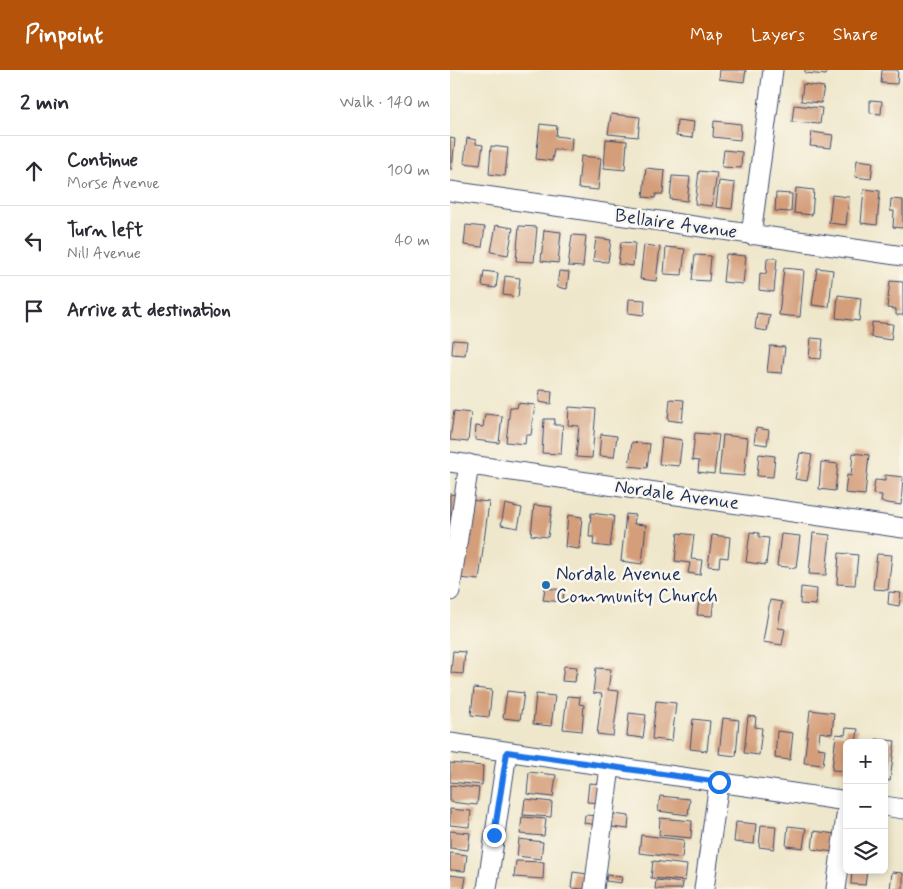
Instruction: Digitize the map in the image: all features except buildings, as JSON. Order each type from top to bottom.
[{"type":"street","points":[[751,234],[773,70]]},
{"type":"street","name":"Bellaire Avenue","points":[[450,191],[903,256]]},
{"type":"street","name":"Nordale Avenue","points":[[450,462],[903,528]]},
{"type":"street","points":[[450,591],[469,464]]},
{"type":"street","points":[[450,743],[843,800]]},
{"type":"street","points":[[487,889],[507,752]]},
{"type":"street","points":[[594,889],[610,766]]},
{"type":"street","points":[[704,889],[719,782]]},
{"type":"street","points":[[888,807],[903,809]]},
{"type":"street","points":[[836,889],[844,829]]},
{"type":"place","name":"Nordale Avenue Community Church","points":[[546,585]]},
{"type":"route","points":[[494,835],[507,752],[719,782]]}]
